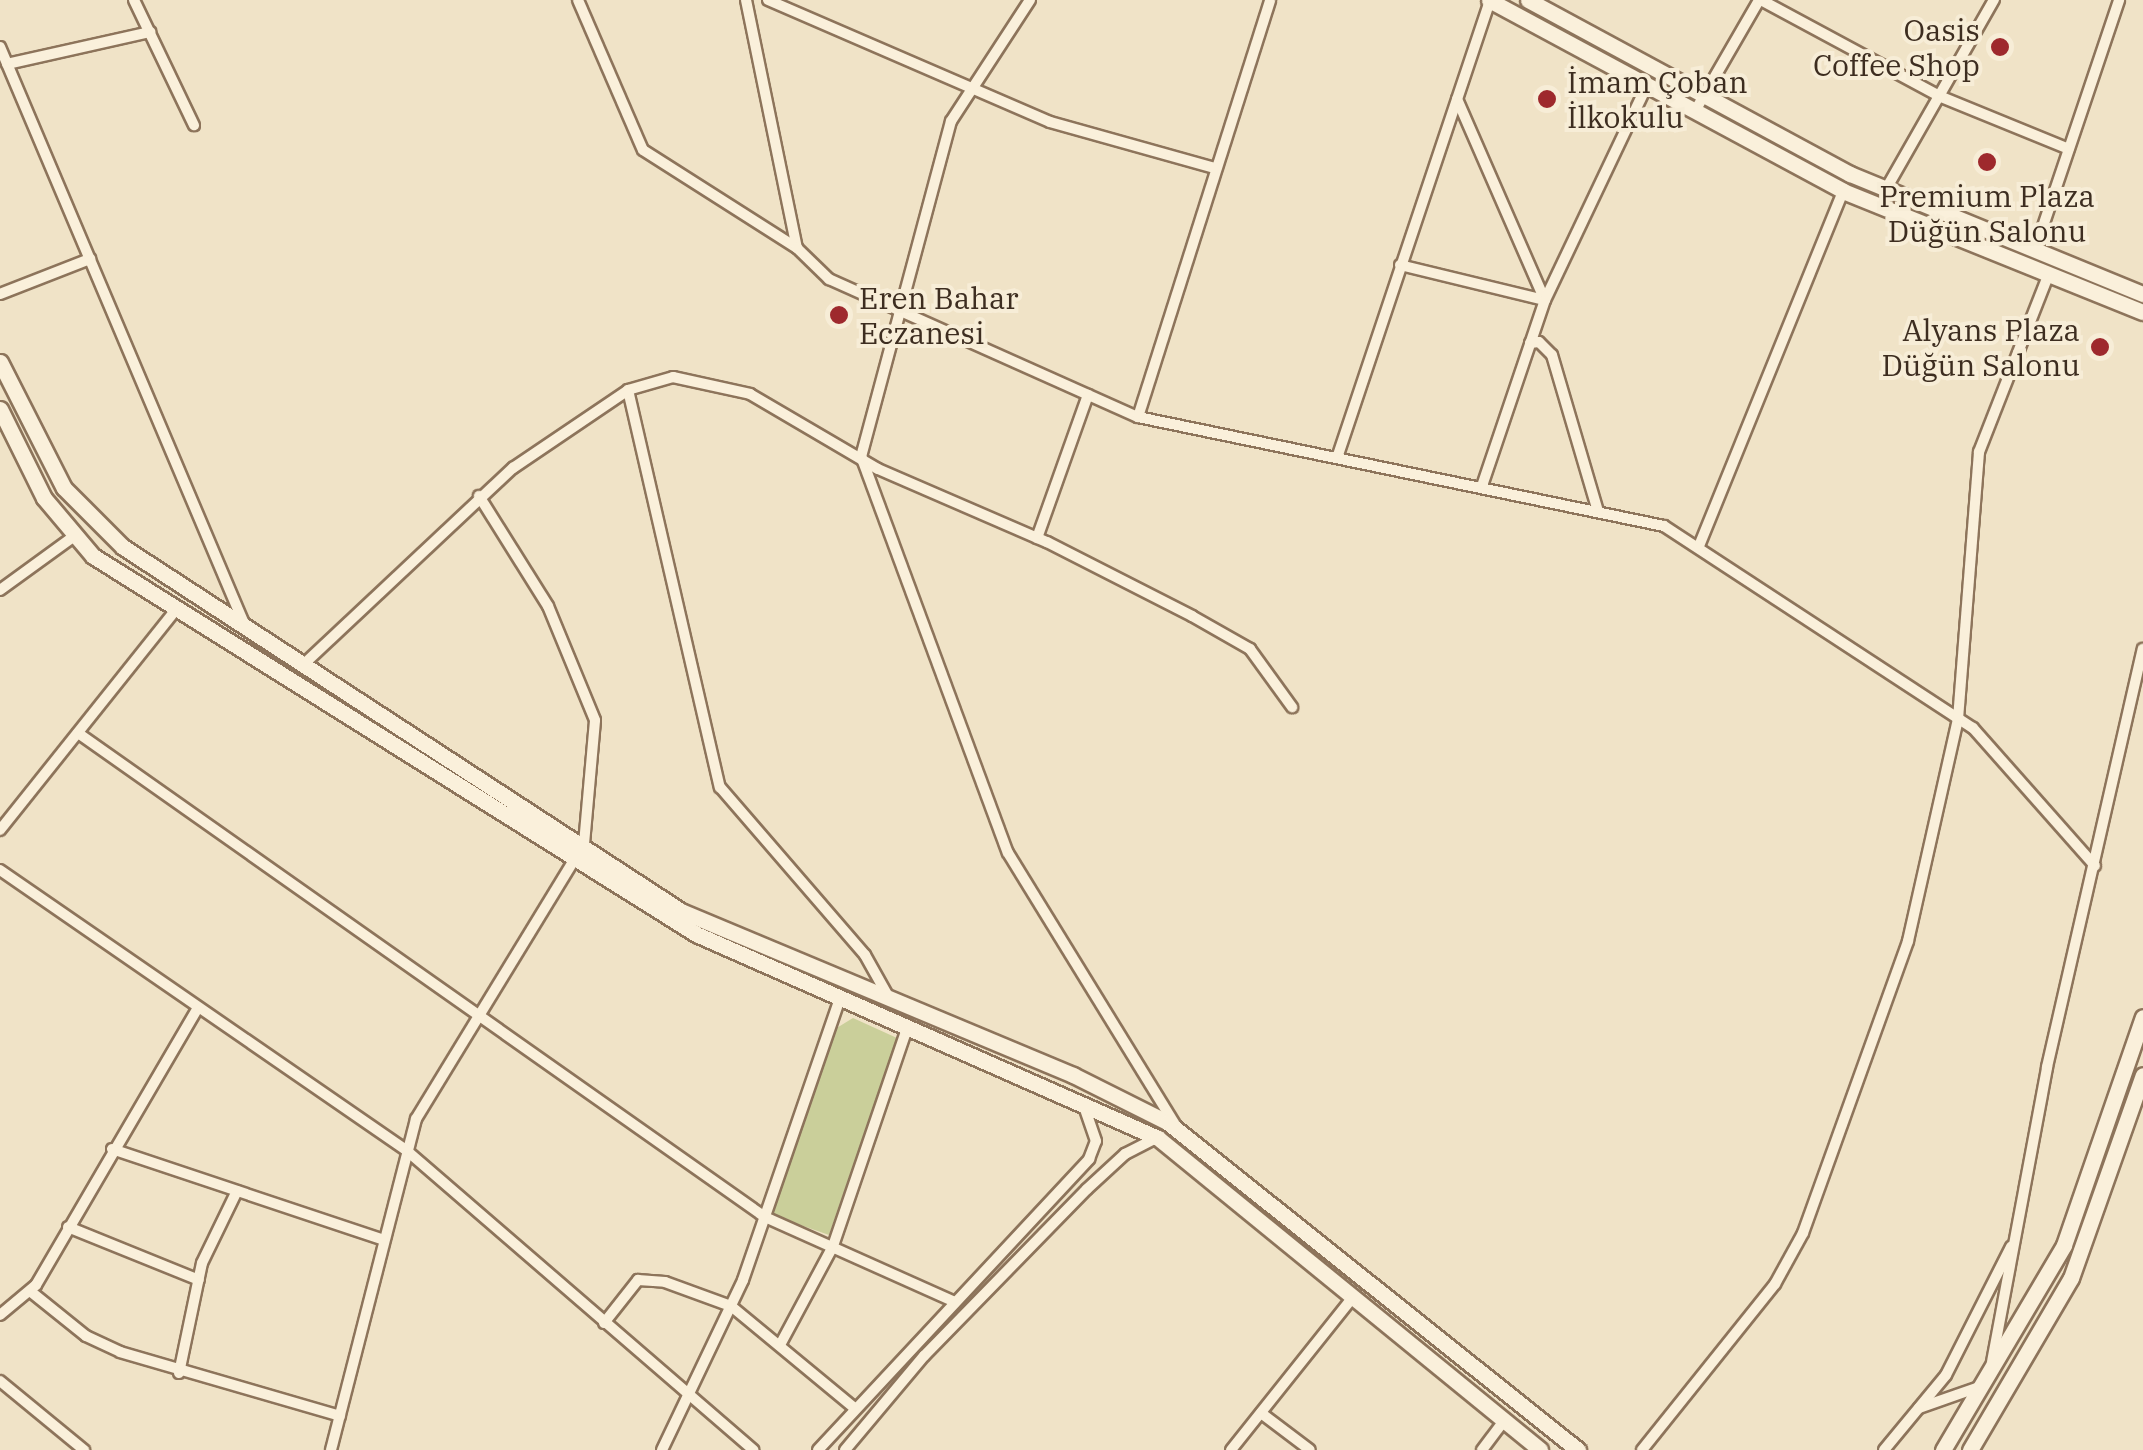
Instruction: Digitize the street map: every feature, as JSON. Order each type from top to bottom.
[{"type":"street","points":[[134,0],[194,125]]},
{"type":"street","points":[[578,0],[642,150],[796,248],[829,279],[1138,417],[1664,526],[1958,719],[2095,866]]},
{"type":"street","points":[[746,0],[796,248]]},
{"type":"street","points":[[768,0],[968,90],[1050,122],[1216,168]]},
{"type":"street","points":[[1030,0],[951,121],[861,456],[1008,853],[1178,1130]]},
{"type":"street","points":[[1138,417],[1270,0]]},
{"type":"street","points":[[1337,458],[1490,0],[1843,191],[2143,312]]},
{"type":"street","points":[[1528,0],[1886,188],[2143,294]]},
{"type":"street","points":[[1696,111],[1760,0],[1939,96],[2069,149]]},
{"type":"street","points":[[1886,188],[1994,0]]},
{"type":"street","points":[[2035,250],[2119,0]]},
{"type":"street","points":[[8,64],[150,32]]},
{"type":"street","points":[[0,46],[245,626]]},
{"type":"street","points":[[1482,486],[1545,300],[1647,85]]},
{"type":"street","points":[[1456,99],[1545,300]]},
{"type":"street","points":[[1699,546],[1843,191]]},
{"type":"street","points":[[0,294],[90,259]]},
{"type":"street","points":[[1400,265],[1545,300]]},
{"type":"street","points":[[1642,1450],[1776,1284],[1803,1233],[1908,941],[1958,719],[1979,452],[2048,276]]},
{"type":"street","points":[[1530,343],[1540,342],[1552,355],[1598,512]]},
{"type":"street","points":[[0,362],[64,488],[85,514],[696,934],[840,1001],[1081,1101],[1158,1138],[1350,1301],[1540,1450]]},
{"type":"street","points":[[304,664],[478,496],[628,390],[673,378],[726,385],[861,456],[878,470],[1037,538],[1237,640],[1292,707]]},
{"type":"street","points":[[628,390],[720,786],[866,955],[890,1000]]},
{"type":"street","points":[[1037,538],[1088,394]]},
{"type":"street","points":[[0,410],[44,498],[73,537],[178,607],[710,927],[1073,1074],[1178,1130],[1578,1450]]},
{"type":"street","points":[[331,1450],[416,1119],[580,851],[595,720],[548,606],[478,496]]},
{"type":"street","points":[[0,590],[73,537]]},
{"type":"street","points":[[0,830],[178,607]]},
{"type":"street","points":[[1986,1382],[2143,649]]},
{"type":"street","points":[[78,733],[765,1217],[954,1302]]},
{"type":"street","points":[[0,870],[406,1150],[753,1450]]},
{"type":"street","points":[[662,1450],[691,1397],[731,1306],[840,1001]]},
{"type":"street","points":[[0,1315],[30,1291],[198,1008]]},
{"type":"street","points":[[1943,1450],[2064,1244],[2143,1019]]},
{"type":"street","points":[[780,1345],[833,1246],[906,1029]]},
{"type":"street","points":[[1970,1450],[2071,1278],[2143,1075]]},
{"type":"street","points":[[818,1450],[853,1408],[1089,1159],[1096,1141],[1081,1101]]},
{"type":"street","points":[[845,1450],[924,1356],[1098,1179],[1125,1154],[1158,1138]]},
{"type":"street","points":[[112,1149],[384,1240]]},
{"type":"street","points":[[1089,1159],[1104,1165],[1098,1179]]},
{"type":"street","points":[[178,1374],[208,1243],[238,1190]]},
{"type":"street","points":[[68,1226],[198,1280]]},
{"type":"street","points":[[1884,1450],[1946,1375],[2016,1237]]},
{"type":"street","points":[[604,1323],[647,1276],[731,1306],[853,1408]]},
{"type":"street","points":[[30,1291],[86,1336],[178,1374],[340,1416]]},
{"type":"street","points":[[1231,1450],[1350,1301]]},
{"type":"street","points":[[0,1381],[84,1450]]},
{"type":"street","points":[[1919,1408],[1986,1382]]},
{"type":"street","points":[[1261,1413],[1310,1450]]},
{"type":"street","points":[[1482,1450],[1502,1422]]},
{"type":"green space","points":[[853,1018],[897,1038],[829,1235],[772,1215],[835,1029]]},
{"type":"place","name":"Oasis Coffee Shop","points":[[2000,47]]},
{"type":"place","name":"İmam Çoban İlkokulu","points":[[1547,99]]},
{"type":"place","name":"Premium Plaza Düğün Salonu","points":[[1987,162]]},
{"type":"place","name":"Eren Bahar Eczanesi","points":[[839,315]]},
{"type":"place","name":"Alyans Plaza Düğün Salonu","points":[[2100,347]]}]
